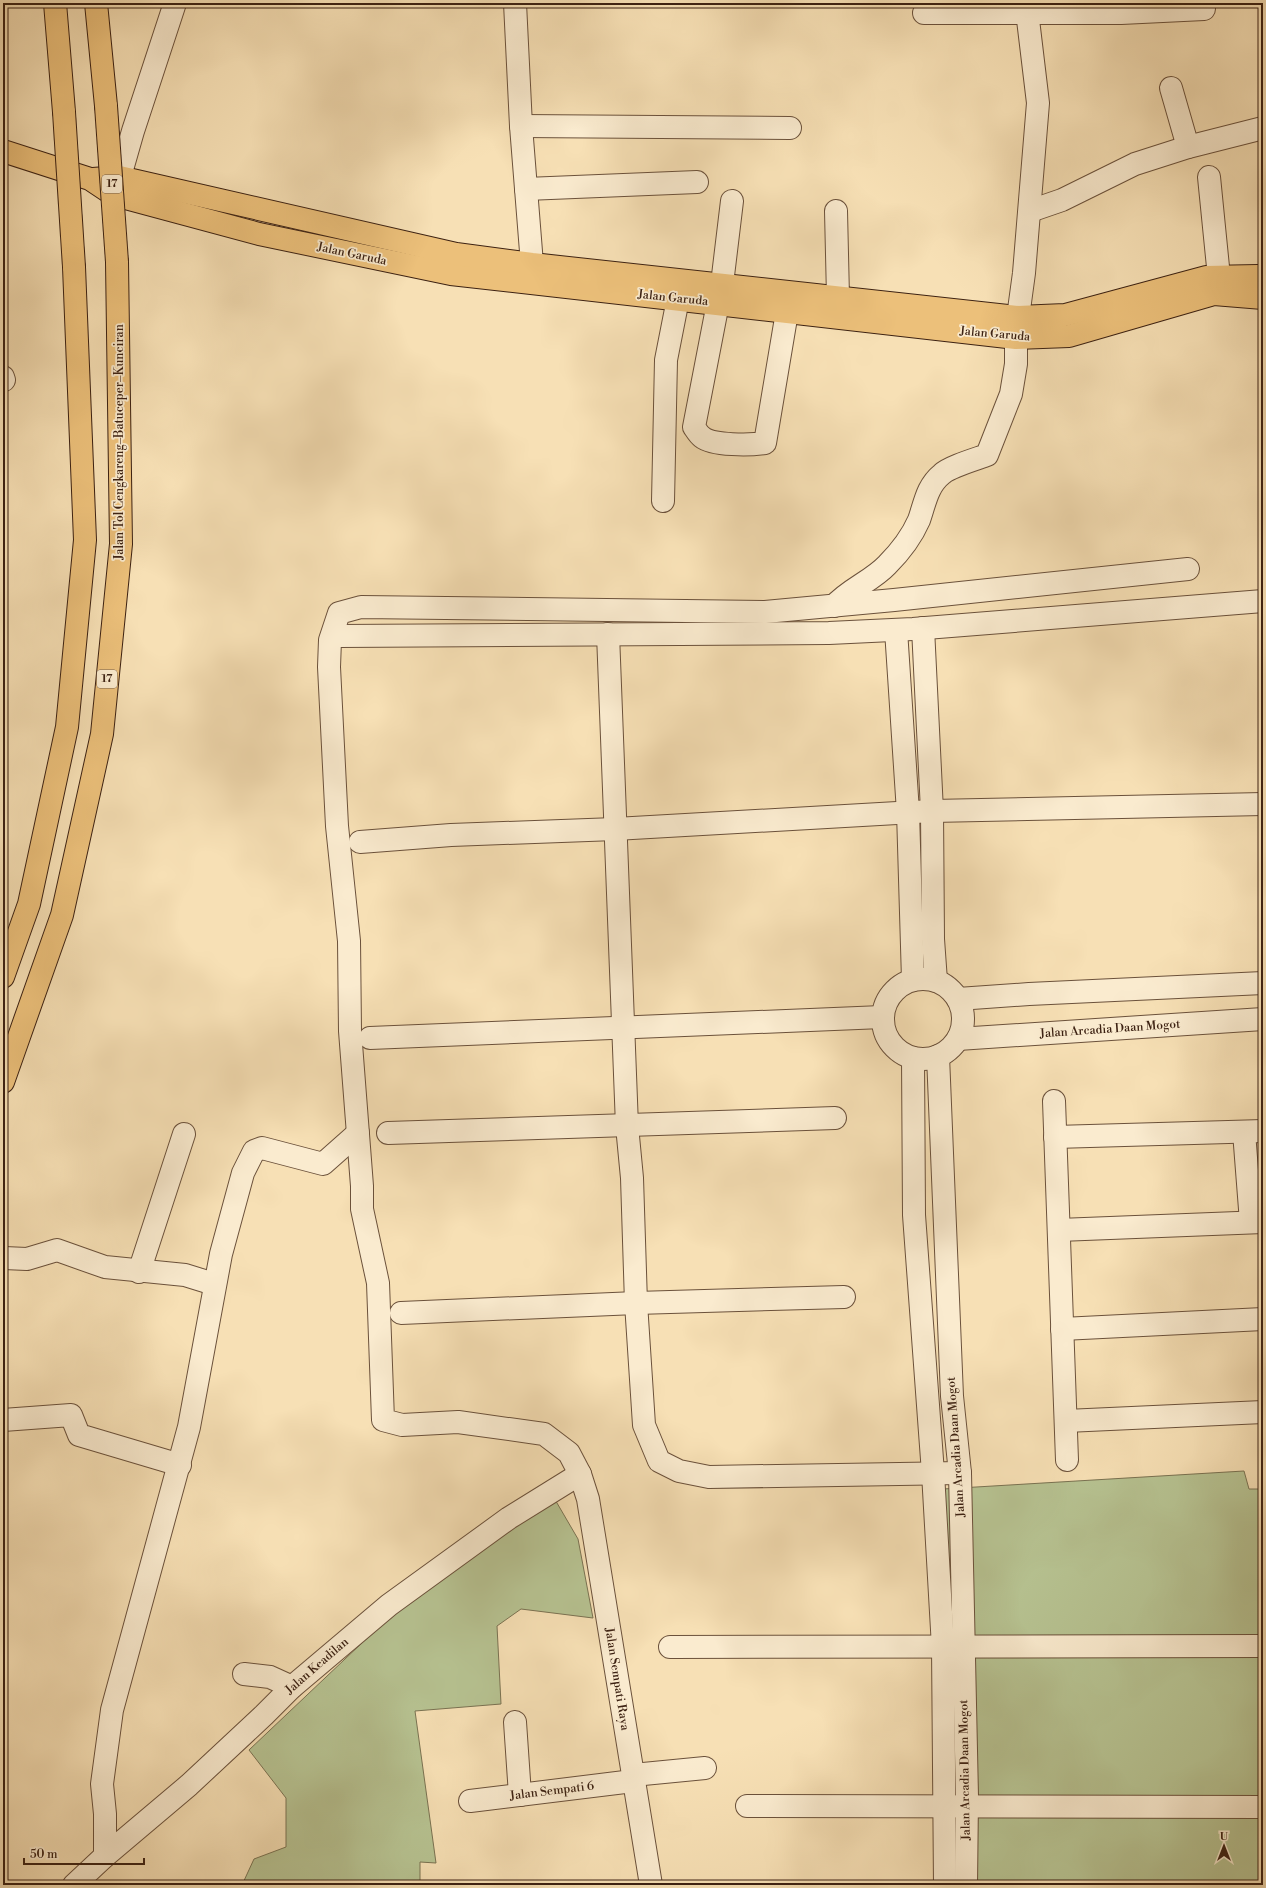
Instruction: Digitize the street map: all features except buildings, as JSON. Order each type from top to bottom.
[{"type":"main road","points":[[3,978],[29,904],[68,719],[85,540],[74,267],[55,3]]},
{"type":"main road","name":"Jalan Tol Cengkareng–Batuceper–Kunciran","points":[[3,1082],[62,915],[102,734],[121,544],[117,262],[106,106],[96,3]]},
{"type":"main road","name":"Jalan Garuda","points":[[3,151],[90,179],[117,186],[259,234],[678,299],[720,294]]},
{"type":"main road","name":"Jalan Garuda","points":[[117,186],[265,210],[453,264],[532,264],[720,294],[1017,327],[1206,277],[1258,276],[1263,278]]},
{"type":"main road","points":[[259,234],[265,210]]},
{"type":"main road","name":"Jalan Garuda","points":[[788,302],[838,297],[1069,336],[1214,294],[1263,298]]},
{"type":"street","points":[[117,186],[175,3]]},
{"type":"street","points":[[515,3],[521,126],[532,264]]},
{"type":"street","points":[[834,606],[849,592],[886,566],[904,545],[918,520],[925,499],[933,483],[943,473],[986,455],[1011,394],[1016,364],[1017,327],[1030,211],[1038,103],[1027,8]]},
{"type":"street","points":[[924,13],[1027,8],[1121,13],[1204,9]]},
{"type":"street","points":[[1170,88],[1188,147]]},
{"type":"street","points":[[521,126],[790,128]]},
{"type":"street","points":[[1030,211],[1062,200],[1135,164],[1188,147],[1263,128]]},
{"type":"street","points":[[1209,177],[1219,277]]},
{"type":"street","points":[[526,189],[697,182]]},
{"type":"street","points":[[732,201],[720,294],[694,427],[702,438],[718,443],[765,443],[788,302]]},
{"type":"street","points":[[836,211],[838,297]]},
{"type":"street","points":[[663,501],[666,360],[678,299]]},
{"type":"street","points":[[105,1856],[105,1814],[102,1784],[112,1710],[180,1465],[194,1402],[220,1254],[243,1173],[254,1151],[262,1148],[323,1164],[358,1133],[350,1031],[349,940],[337,826],[329,667],[330,640],[339,613],[361,607],[765,612],[1188,569]]},
{"type":"street","points":[[339,636],[829,633],[896,630],[1263,601]]},
{"type":"street","points":[[923,628],[932,811],[933,939],[936,982]]},
{"type":"street","points":[[896,630],[908,812],[913,980]]},
{"type":"street","points":[[608,634],[627,1126],[632,1178],[636,1303],[644,1425],[658,1461],[679,1472],[709,1477],[960,1473]]},
{"type":"street","points":[[360,842],[451,835],[615,829],[908,812],[1263,804]]},
{"type":"street","points":[[913,980],[936,982],[948,988],[958,999],[962,1012],[962,1026],[958,1039],[949,1049],[938,1056],[925,1059],[913,1058],[896,1050],[886,1035],[882,1017],[887,1001],[898,988],[913,980]]},
{"type":"street","points":[[958,999],[1029,994],[1263,984]]},
{"type":"street","points":[[370,1038],[623,1029],[882,1017]]},
{"type":"street","name":"Jalan Arcadia Daan Mogot","points":[[958,1039],[1263,1019]]},
{"type":"street","name":"Jalan Arcadia Daan Mogot","points":[[938,1056],[952,1396],[960,1473],[945,1807],[945,1885]]},
{"type":"street","name":"Jalan Arcadia Daan Mogot","points":[[913,1058],[914,1215],[933,1473],[953,1647],[967,1807],[966,1885]]},
{"type":"street","points":[[1054,1101],[1067,1460]]},
{"type":"street","points":[[388,1133],[835,1118]]},
{"type":"street","points":[[1055,1137],[1253,1131],[1257,1222],[1059,1230]]},
{"type":"street","name":"Jalan Sempati Raya","points":[[358,1133],[362,1209],[378,1283],[384,1420],[402,1425],[458,1422],[544,1434],[568,1453],[580,1474],[588,1499],[651,1885]]},
{"type":"street","points":[[139,1272],[184,1134]]},
{"type":"street","points":[[4,1258],[27,1259],[56,1250],[105,1267],[139,1272],[185,1275],[214,1284]]},
{"type":"street","points":[[401,1313],[636,1303],[844,1297]]},
{"type":"street","points":[[1062,1329],[1263,1319]]},
{"type":"street","points":[[1066,1422],[1263,1412]]},
{"type":"street","points":[[3,1420],[71,1415],[79,1435],[180,1465]]},
{"type":"street","name":"Jalan Keadilan","points":[[74,1885],[105,1856],[189,1785],[292,1687],[388,1605],[509,1518],[580,1474]]},
{"type":"street","points":[[670,1647],[1263,1646]]},
{"type":"street","points":[[244,1674],[270,1677],[292,1687]]},
{"type":"street","points":[[515,1722],[520,1795]]},
{"type":"street","name":"Jalan Sempati 6","points":[[470,1801],[705,1768]]},
{"type":"street","points":[[747,1806],[1263,1807]]},
{"type":"green space","points":[[1244,1471],[1249,1489],[1263,1489],[1263,1885],[939,1885],[935,1634],[926,1490]]},
{"type":"green space","points":[[550,1491],[578,1539],[593,1618],[521,1609],[497,1626],[501,1704],[415,1711],[436,1863],[420,1862],[420,1885],[242,1885],[254,1859],[286,1847],[286,1798],[249,1750],[478,1533]]}]
